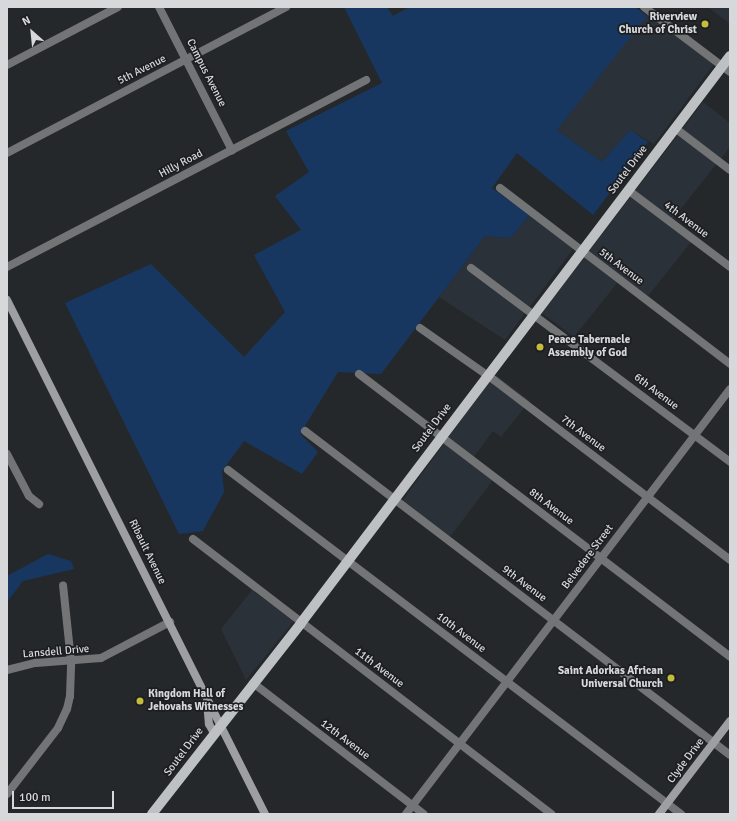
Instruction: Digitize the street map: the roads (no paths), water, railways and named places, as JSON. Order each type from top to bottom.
[{"type":"main road","name":"Soutel Drive","points":[[152,814],[252,683],[301,623],[396,498],[440,437],[675,128],[726,69],[730,56]]},
{"type":"street","points":[[7,65],[118,7]]},
{"type":"street","name":"Campus Avenue","points":[[159,7],[232,150]]},
{"type":"street","name":"5th Avenue","points":[[7,153],[286,7]]},
{"type":"street","points":[[644,7],[726,69]]},
{"type":"street","name":"Hilly Road","points":[[7,267],[366,80]]},
{"type":"street","points":[[675,128],[730,170]]},
{"type":"street","name":"5th Avenue","points":[[500,188],[730,364]]},
{"type":"street","name":"4th Avenue","points":[[628,190],[730,267]]},
{"type":"street","name":"6th Avenue","points":[[471,268],[534,313],[730,462]]},
{"type":"street","name":"Ribault Avenue","points":[[7,300],[221,723],[265,814]]},
{"type":"street","name":"7th Avenue","points":[[420,328],[487,375],[730,560]]},
{"type":"street","name":"8th Avenue","points":[[359,374],[730,657]]},
{"type":"street","name":"Belvedere Street","points":[[406,814],[730,389]]},
{"type":"street","name":"9th Avenue","points":[[305,431],[396,498],[730,755]]},
{"type":"street","points":[[7,454],[29,496],[39,504]]},
{"type":"street","name":"10th Avenue","points":[[228,470],[681,814]]},
{"type":"street","name":"11th Avenue","points":[[192,539],[552,814]]},
{"type":"street","points":[[7,794],[63,719],[70,696],[71,661],[63,585]]},
{"type":"street","name":"Lansdell Drive","points":[[7,670],[36,663],[101,658],[170,622]]},
{"type":"street","name":"12th Avenue","points":[[252,683],[424,814]]},
{"type":"street","points":[[207,697],[209,724],[214,733]]},
{"type":"street","name":"Clyde Drive","points":[[659,814],[730,721]]},
{"type":"place","name":"Riverview Church of Christ","points":[[705,24]]},
{"type":"place","name":"Peace Tabernacle Assembly of God","points":[[540,347]]},
{"type":"place","name":"Saint Adorkas African Universal Church","points":[[671,678]]},
{"type":"place","name":"Kingdom Hall of Jehovahs Witnesses","points":[[140,701]]}]
